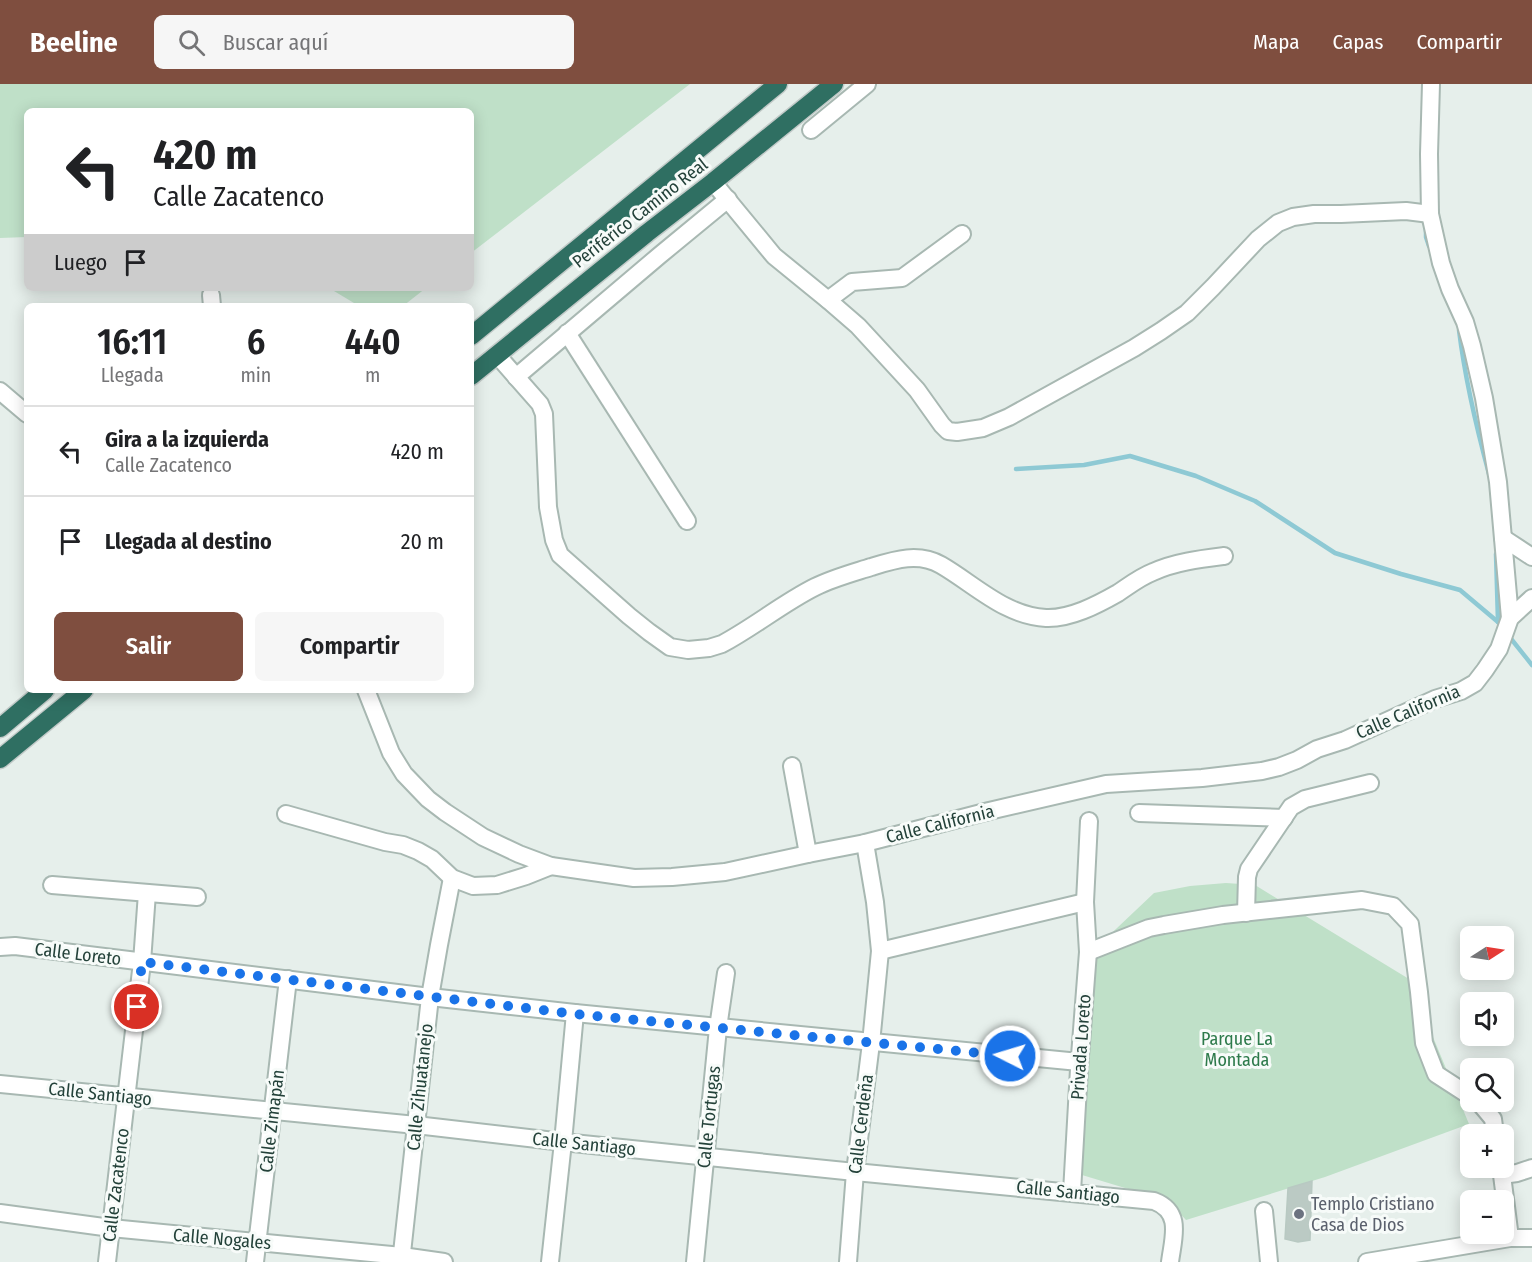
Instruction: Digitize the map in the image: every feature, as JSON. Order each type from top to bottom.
[{"type":"highway","name":"Periférico Camino Real","points":[[474,334],[778,84]]},
{"type":"highway","name":"Periférico Camino Real","points":[[474,374],[834,84]]},
{"type":"highway","points":[[0,728],[41,693]]},
{"type":"highway","points":[[0,759],[80,693]]},
{"type":"street","points":[[812,130],[867,84]]},
{"type":"street","points":[[1431,84],[1430,214],[1441,263],[1465,322],[1472,346],[1484,398],[1498,482],[1503,538],[1524,609]]},
{"type":"street","points":[[713,182],[774,256],[858,326],[910,382],[942,425],[948,430],[957,432],[983,428],[1010,417],[1161,331],[1186,313],[1252,245],[1278,223],[1293,217],[1314,214],[1406,211],[1430,214]]},
{"type":"street","points":[[516,377],[728,200]]},
{"type":"street","points":[[647,233],[660,255]]},
{"type":"street","points":[[828,300],[852,282],[902,278],[962,234]]},
{"type":"street","points":[[567,333],[687,521]]},
{"type":"street","points":[[497,355],[540,404],[544,414],[548,507],[554,540],[560,555],[629,616],[670,647],[688,650],[722,644],[814,587],[840,576],[911,557],[940,564],[994,600],[1023,614],[1045,618],[1073,613],[1097,605],[1137,579],[1155,571],[1184,561],[1224,556]]},
{"type":"street","points":[[0,391],[24,411]]},
{"type":"street","points":[[1503,538],[1532,557]]},
{"type":"street","name":"Calle California","points":[[367,693],[392,753],[404,774],[444,812],[483,837],[519,855],[551,866],[634,879],[672,877],[725,872],[865,843],[1106,784],[1202,778],[1279,767],[1435,699],[1461,691],[1475,683],[1524,609]]},
{"type":"street","points":[[792,766],[807,854]]},
{"type":"street","points":[[1246,913],[1249,868],[1291,807],[1305,799],[1370,783]]},
{"type":"street","points":[[1139,813],[1284,818]]},
{"type":"street","points":[[286,814],[410,848],[432,859],[452,878],[473,886],[497,885],[551,866]]},
{"type":"street","name":"Privada Loreto","points":[[1072,1192],[1088,951],[1085,902],[1089,821]]},
{"type":"street","name":"Calle Cerdeña","points":[[848,1262],[855,1172],[880,951],[865,843]]},
{"type":"street","name":"Calle Zihuatanejo","points":[[401,1259],[430,997],[452,878]]},
{"type":"street","points":[[52,885],[197,897]]},
{"type":"street","name":"Calle Zacatenco","points":[[107,1262],[142,962],[147,893]]},
{"type":"street","points":[[1088,951],[1157,926],[1223,915],[1362,900],[1393,906],[1410,924],[1424,1043],[1436,1074],[1460,1090]]},
{"type":"street","points":[[880,951],[1085,902]]},
{"type":"street","name":"Calle Loreto","points":[[3,947],[575,1014],[1079,1062]]},
{"type":"street","name":"Calle Tortugas","points":[[695,1262],[718,1028],[726,973]]},
{"type":"street","name":"Calle Zimapán","points":[[255,1262],[288,979]]},
{"type":"street","points":[[550,1262],[575,1014]]},
{"type":"street","name":"Calle Santiago","points":[[0,1084],[1154,1201],[1167,1207],[1172,1216],[1175,1229],[1170,1262]]},
{"type":"street","points":[[1514,1173],[1532,1168]]},
{"type":"street","points":[[1264,1211],[1269,1262]]},
{"type":"street","name":"Calle Nogales","points":[[0,1214],[111,1228],[444,1262]]},
{"type":"street","points":[[1514,1238],[1532,1238]]},
{"type":"street","points":[[1373,1262],[1476,1244]]},
{"type":"green space","points":[[0,84],[690,84],[474,251],[474,108],[24,108],[24,237],[0,238]]},
{"type":"green space","points":[[334,291],[422,291],[407,303],[354,303]]},
{"type":"green space","name":"Parque La Montada","points":[[1226,883],[1255,885],[1409,979],[1460,1102],[1460,1112],[1464,1112],[1469,1124],[1460,1124],[1460,1127],[1325,1177],[1186,1220],[1168,1201],[1082,1175],[1085,1098],[1098,946],[1154,893],[1190,886]]},
{"type":"building","name":"Templo Cristiano Casa de Dios","points":[[1312,1181],[1310,1240],[1298,1242],[1285,1239],[1288,1188]]},
{"type":"waterway","points":[[1426,228],[1429,246]]},
{"type":"waterway","points":[[1459,330],[1471,402],[1489,474]]},
{"type":"waterway","points":[[1016,469],[1084,465],[1130,456],[1196,476],[1255,501],[1335,553],[1460,590],[1498,622]]},
{"type":"waterway","points":[[1496,554],[1498,622],[1503,628]]},
{"type":"waterway","points":[[1508,635],[1532,665]]},
{"type":"place","name":"Templo Cristiano Casa de Dios","points":[[1299,1214]]},
{"type":"route","points":[[137,1007],[142,962],[575,1014],[1010,1056]]}]
